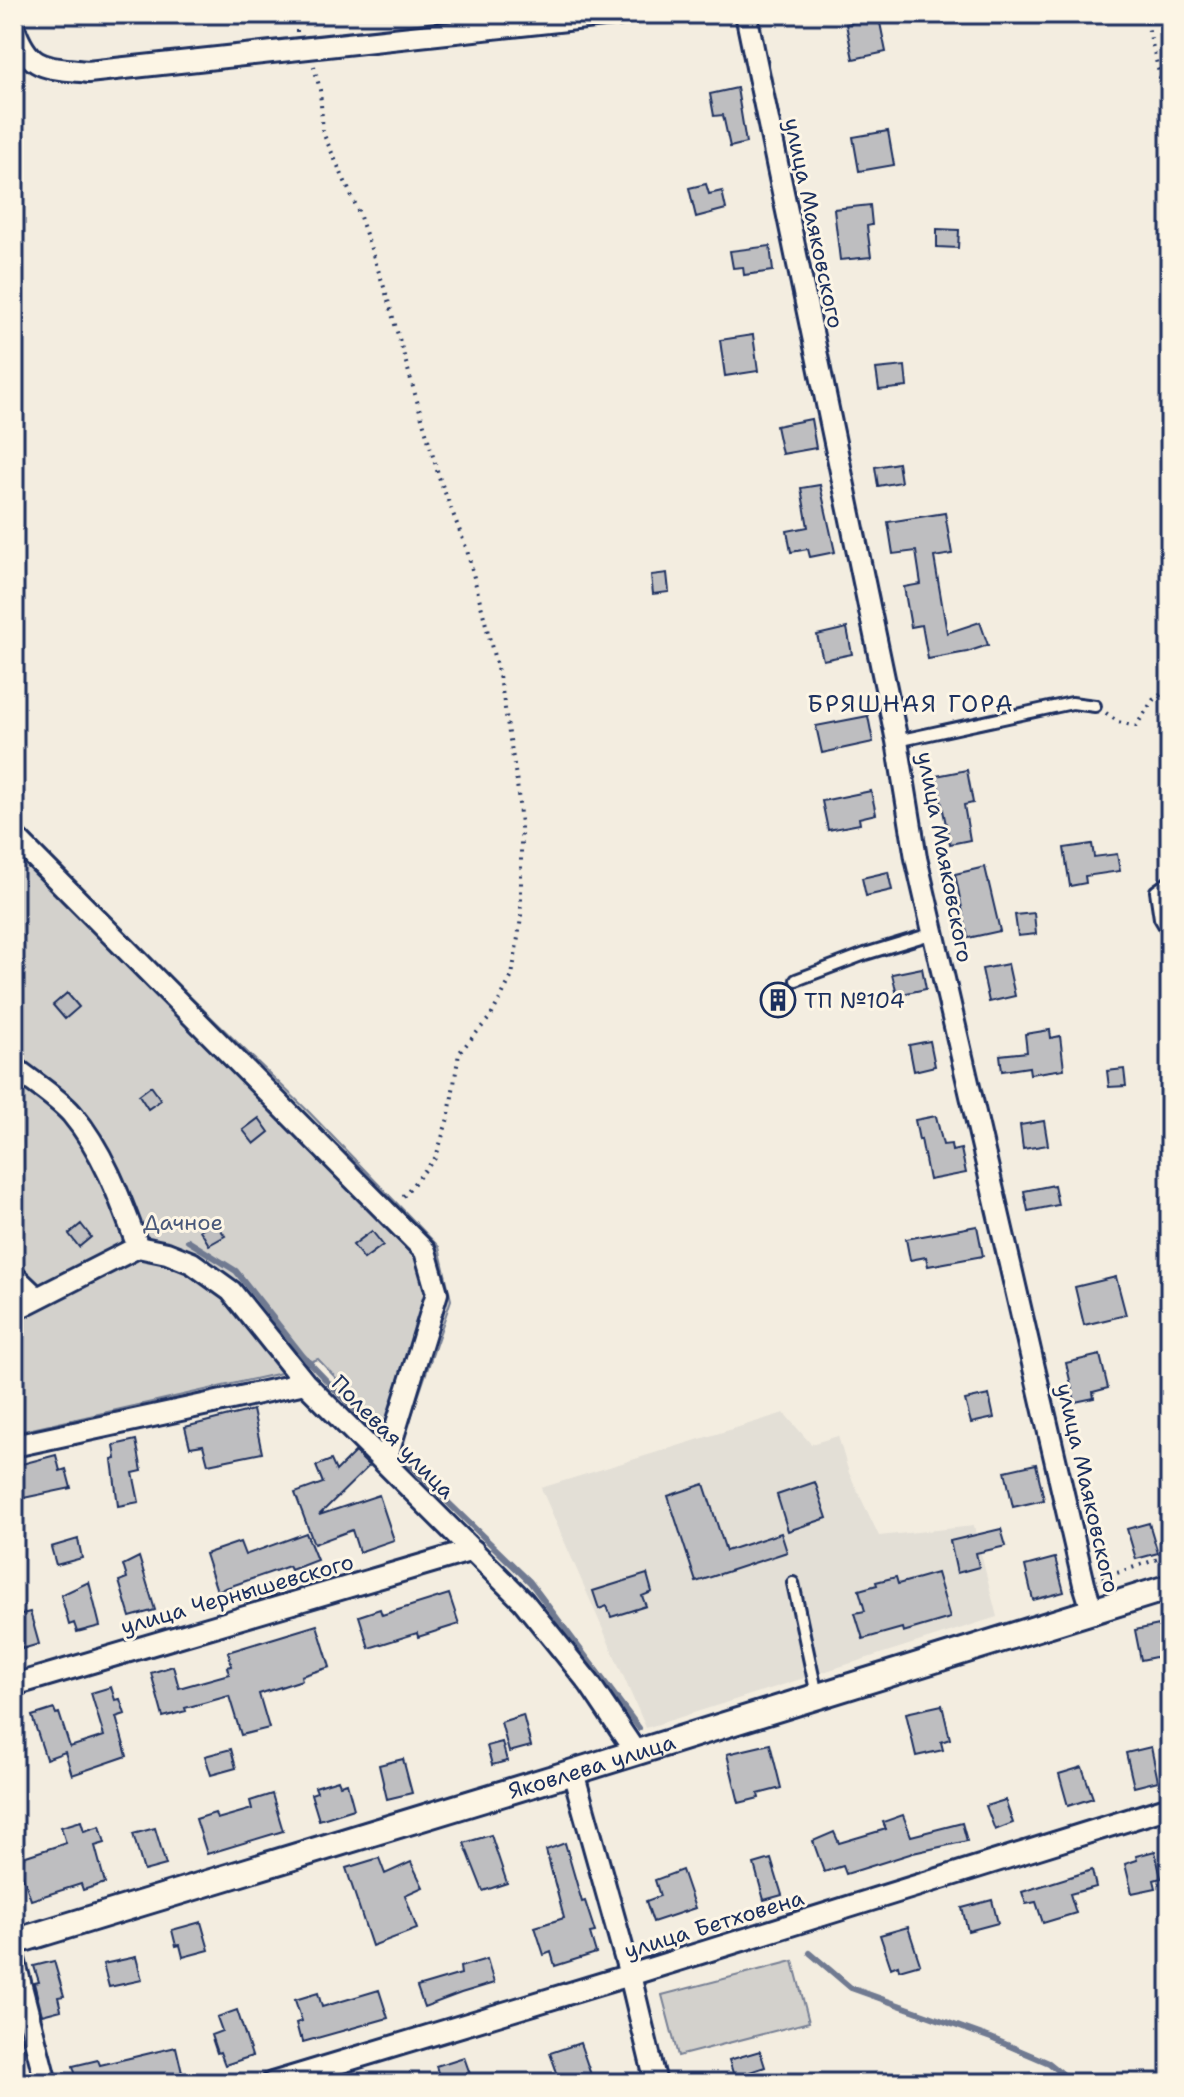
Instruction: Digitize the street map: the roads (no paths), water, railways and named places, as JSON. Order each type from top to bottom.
[{"type":"street","points":[[14,28],[22,49],[40,66],[88,72],[622,14]]},
{"type":"street","name":"улица Маяковского","points":[[746,14],[897,741],[916,858],[1093,1613]]},
{"type":"street","points":[[14,836],[425,1251],[437,1293],[385,1463]]},
{"type":"street","points":[[14,1067],[70,1112],[92,1142],[116,1190],[138,1247]]},
{"type":"street","points":[[14,1310],[138,1247],[167,1253],[192,1263],[231,1291],[305,1383]]},
{"type":"street","points":[[14,1276],[37,1298]]},
{"type":"street","name":"Полевая улица","points":[[14,1446],[305,1383],[523,1601],[589,1683],[636,1753]]},
{"type":"street","name":"улица Чернышевского","points":[[14,1685],[473,1550]]},
{"type":"street","name":"Яковлева улица","points":[[14,1942],[1170,1587]]},
{"type":"street","points":[[573,1772],[630,1975],[656,2083]]},
{"type":"street","name":"улица Бетховена","points":[[272,2083],[1170,1807]]},
{"type":"street","points":[[14,1959],[46,2083]]},
{"type":"lane","points":[[897,741],[1072,703],[1095,706]]},
{"type":"lane","points":[[1170,881],[1156,891],[1160,918],[1170,935]]},
{"type":"lane","points":[[796,980],[934,933]]},
{"type":"lane","points":[[793,1583],[818,1697]]},
{"type":"waterway","points":[[188,1241],[236,1271],[303,1356],[386,1443]]},
{"type":"waterway","points":[[394,1450],[530,1582],[639,1728]]},
{"type":"waterway","points":[[810,1953],[851,1988],[991,2038],[1049,2063],[1074,2083]]},
{"type":"place","name":"ТП №104","points":[[778,1000]]},
{"type":"district","name":"БРЯШНАЯ ГОРА","points":[[911,704]]},
{"type":"park label","name":"Дачное","points":[[183,1222]]}]
